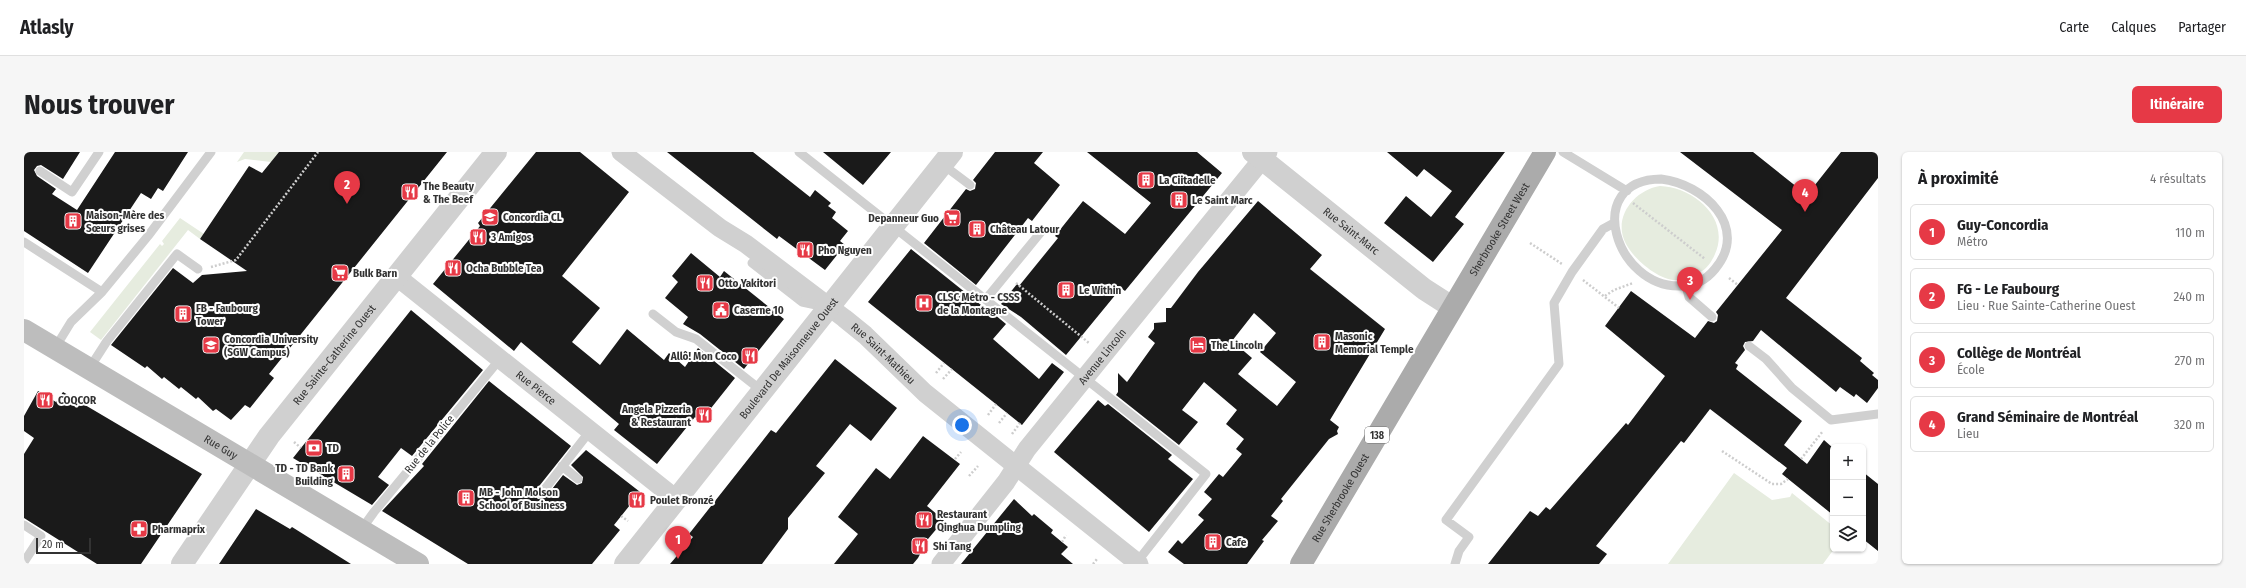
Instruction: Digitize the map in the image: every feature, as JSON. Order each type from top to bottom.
[{"type":"main road","name":"Sherbrooke Street West","points":[[1452,307],[1545,152]]},
{"type":"main road","name":"Rue Sherbrooke Ouest","points":[[1301,564],[1452,307]]},
{"type":"main road","name":"Rue Guy","points":[[24,330],[418,564]]},
{"type":"street","name":"Rue Sainte-Catherine Ouest","points":[[182,564],[249,464],[396,276],[496,152]]},
{"type":"street","name":"Rue Saint-Marc","points":[[1261,154],[1424,289],[1452,307]]},
{"type":"street","name":"Avenue Lincoln","points":[[948,562],[1006,482],[1027,449],[1261,154]]},
{"type":"street","name":"Rue Saint-Mathieu","points":[[629,155],[720,228],[746,244],[865,336],[925,393],[1138,563]]},
{"type":"street","name":"Boulevard De Maisonneuve Ouest","points":[[625,564],[947,158]]},
{"type":"street","name":"Rue Pierce","points":[[396,276],[676,499]]},
{"type":"lane","points":[[40,171],[72,192],[99,152]]},
{"type":"lane","points":[[55,348],[71,322],[102,292],[148,236],[211,152]]},
{"type":"lane","points":[[799,152],[1206,474],[1138,563]]},
{"type":"lane","points":[[1563,152],[1627,190]]},
{"type":"lane","points":[[947,158],[970,185]]},
{"type":"lane","points":[[1642,180],[1670,180],[1696,191],[1716,207],[1722,215],[1727,240],[1721,261],[1706,278],[1686,286],[1672,286],[1658,282],[1638,270],[1620,247],[1614,223],[1618,206],[1627,190],[1642,180]]},
{"type":"lane","points":[[1455,564],[1459,551],[1469,538],[1446,520],[1559,364],[1554,303],[1572,272],[1603,229],[1614,223]]},
{"type":"lane","points":[[986,299],[1041,232]]},
{"type":"lane","points":[[24,242],[102,292]]},
{"type":"lane","points":[[89,369],[107,341],[177,254],[198,269]]},
{"type":"lane","points":[[752,263],[802,302],[829,308]]},
{"type":"lane","points":[[1686,286],[1689,297],[1712,317]]},
{"type":"lane","points":[[653,314],[676,332],[696,339],[762,391]]},
{"type":"lane","points":[[1749,346],[1766,359],[1792,388],[1831,420],[1878,414]]},
{"type":"lane","name":"Rue de la Police","points":[[361,530],[374,512],[500,359]]},
{"type":"lane","points":[[541,494],[590,431]]},
{"type":"lane","points":[[562,466],[578,479]]},
{"type":"lane","points":[[24,525],[41,536],[24,562]]},
{"type":"path","points":[[216,266],[236,260],[318,152]]},
{"type":"path","points":[[1631,201],[1710,263]]},
{"type":"path","points":[[1530,243],[1567,268]]},
{"type":"path","points":[[1579,277],[1619,308]]},
{"type":"path","points":[[1730,278],[1738,285]]},
{"type":"path","points":[[1605,296],[1614,290],[1636,282]]},
{"type":"path","points":[[1022,287],[1089,342]]},
{"type":"path","points":[[936,372],[944,363]]},
{"type":"path","points":[[943,379],[952,369]]},
{"type":"path","points":[[988,414],[996,404]]},
{"type":"path","points":[[999,423],[1007,413]]},
{"type":"path","points":[[1012,434],[1020,423]]},
{"type":"path","points":[[1801,459],[1824,429]]},
{"type":"path","points":[[294,442],[301,448]]},
{"type":"path","points":[[1722,451],[1772,484],[1781,484],[1788,479]]},
{"type":"path","points":[[955,460],[961,452]]},
{"type":"path","points":[[969,476],[978,466]]},
{"type":"path","points":[[621,516],[628,520]]},
{"type":"path","points":[[1062,542],[1066,535]]},
{"type":"path","points":[[1093,564],[1097,559]]},
{"type":"shaded area","points":[[244,152],[279,152],[271,162],[245,159],[237,162]]},
{"type":"shaded area","points":[[1660,186],[1685,192],[1696,198],[1706,207],[1718,228],[1719,241],[1711,262],[1703,271],[1686,279],[1670,279],[1655,273],[1635,256],[1626,244],[1622,234],[1624,215],[1634,199],[1650,189]]},
{"type":"shaded area","points":[[180,218],[204,234],[200,239],[188,230],[101,340],[90,332],[160,244],[162,246],[164,244],[162,241]]},
{"type":"shaded area","points":[[1734,473],[1772,500],[1790,497],[1792,493],[1830,524],[1830,552],[1832,552],[1823,564],[1668,564]]},
{"type":"building","name":"Maison-Mère des Sœurs grises","points":[[24,152],[80,152],[63,179],[41,165],[37,166],[34,170],[37,176],[56,189],[52,194],[77,210],[115,152],[188,152],[163,191],[158,188],[151,199],[141,193],[88,273],[24,231]]},
{"type":"building","points":[[279,152],[447,152],[269,374],[274,378],[250,408],[245,405],[231,420],[216,409],[213,411],[198,397],[196,399],[181,387],[179,389],[164,377],[162,379],[147,366],[145,368],[111,345],[173,268],[193,283],[202,275],[247,271],[200,239],[249,166],[262,173]]},
{"type":"building","points":[[536,152],[580,152],[629,192],[562,276],[600,308],[572,342],[600,365],[627,329],[664,360],[669,353],[685,367],[698,348],[735,378],[700,422],[695,417],[657,464],[614,430],[619,424],[521,342],[514,351],[433,284],[480,226],[478,223]]},
{"type":"building","points":[[667,152],[753,152],[810,197],[815,190],[831,203],[828,206],[836,212],[832,218],[848,231],[840,241],[845,245],[825,270],[779,236],[777,239]]},
{"type":"building","points":[[823,152],[891,152],[863,185]]},
{"type":"building","points":[[995,152],[1043,152],[1034,163],[1060,185],[1032,221],[1028,218],[976,285],[924,243],[966,189],[970,191],[975,189],[976,183],[973,180]]},
{"type":"building","points":[[1087,152],[1197,152],[1222,173],[1125,291],[1121,288],[1066,355],[1021,317],[1001,304],[1017,284],[1019,286],[1058,238],[1055,236],[1083,201],[1125,234],[1151,203]]},
{"type":"building","points":[[1387,152],[1505,152],[1455,217],[1464,224],[1433,262],[1384,223],[1406,196],[1431,217],[1452,191],[1424,169],[1417,177]]},
{"type":"building","points":[[1680,152],[1753,152],[1807,195],[1841,152],[1878,152],[1878,178],[1786,298],[1862,358],[1860,361],[1874,373],[1872,375],[1878,380],[1878,388],[1867,403],[1856,394],[1854,397],[1840,387],[1836,392],[1761,330],[1753,341],[1745,342],[1743,346],[1745,350],[1735,363],[1738,365],[1736,369],[1802,421],[1784,445],[1807,464],[1824,440],[1830,445],[1830,513],[1782,474],[1787,468],[1710,409],[1684,443],[1681,441],[1596,546],[1607,554],[1599,564],[1488,564],[1530,511],[1538,516],[1546,507],[1550,510],[1626,423],[1628,425],[1665,376],[1605,326],[1631,291],[1695,338],[1708,321],[1714,323],[1717,321],[1718,315],[1716,312],[1782,230]]},
{"type":"building","points":[[1258,201],[1322,255],[1310,269],[1385,329],[1330,420],[1339,427],[1337,431],[1338,434],[1329,439],[1281,499],[1283,501],[1271,516],[1278,521],[1262,540],[1264,541],[1247,564],[1184,564],[1168,552],[1178,540],[1182,544],[1204,520],[1198,515],[1212,499],[1204,492],[1219,474],[1223,477],[1242,454],[1236,449],[1244,439],[1226,424],[1237,410],[1204,382],[1182,410],[1198,422],[1179,445],[1116,395],[1118,392],[1118,373],[1127,382],[1155,343],[1148,337],[1154,329],[1154,323],[1166,322],[1166,308],[1171,308],[1198,272]],"holes":[[[1254,313],[1276,333],[1260,352],[1296,382],[1277,406],[1238,374],[1252,358],[1232,341]]]},
{"type":"building","points":[[911,249],[1006,324],[993,339],[1039,379],[1052,363],[1064,372],[1022,425],[868,302]]},
{"type":"building","points":[[691,253],[720,277],[724,271],[784,319],[744,369],[700,334],[683,324],[688,317],[665,298],[678,282],[672,276]]},
{"type":"building","points":[[411,310],[483,370],[412,456],[401,448],[378,477],[389,485],[372,505],[293,458]]},
{"type":"building","points":[[835,359],[897,408],[871,441],[850,424],[816,466],[825,473],[788,518],[788,529],[762,564],[670,564],[693,537],[689,534],[771,430],[776,433]]},
{"type":"building","name":"MB - John Molson School of Business","points":[[489,381],[571,446],[536,490],[535,496],[538,499],[545,498],[563,475],[577,485],[582,483],[583,477],[571,465],[586,450],[644,495],[634,506],[630,505],[614,525],[620,530],[592,564],[468,564],[382,511],[424,466],[422,464]]},
{"type":"building","points":[[38,391],[56,402],[63,392],[202,474],[141,564],[97,564],[24,518],[24,454],[34,438],[24,431],[24,416]]},
{"type":"building","points":[[1098,400],[1105,406],[1108,404],[1172,455],[1168,459],[1193,479],[1149,532],[1054,452]]},
{"type":"building","points":[[923,436],[960,464],[927,506],[944,520],[928,539],[918,558],[913,564],[834,564],[858,534],[838,517],[876,468],[890,479]]},
{"type":"building","points":[[1866,474],[1878,484],[1878,551],[1866,541]]},
{"type":"building","points":[[1014,499],[1032,516],[1034,514],[1053,530],[1051,533],[1068,547],[1061,554],[1073,564],[961,564]]},
{"type":"building","points":[[256,509],[290,529],[292,527],[351,564],[219,564]]},
{"type":"place","name":"La Ciitadelle","points":[[1146,180]]},
{"type":"place","name":"The Beauty & The Beef","points":[[410,192]]},
{"type":"place","name":"Le Saint Marc","points":[[1179,200]]},
{"type":"place","name":"FG - Le Faubourg","points":[[347,204]]},
{"type":"place","name":"Grand Séminaire de Montréal","points":[[1805,212]]},
{"type":"place","name":"Concordia CL","points":[[490,217]]},
{"type":"place","name":"Depanneur Guo","points":[[952,218]]},
{"type":"place","name":"Maison-Mère des Sœurs grises","points":[[73,221]]},
{"type":"place","name":"Château Latour","points":[[977,229]]},
{"type":"place","name":"3 Amigos","points":[[478,237]]},
{"type":"place","name":"Pho Nguyen","points":[[805,250]]},
{"type":"place","name":"Ocha Bubble Tea","points":[[453,268]]},
{"type":"place","name":"Bulk Barn","points":[[340,273]]},
{"type":"place","name":"Otto Yakitori","points":[[705,283]]},
{"type":"place","name":"Le Within","points":[[1066,290]]},
{"type":"place","name":"Collège de Montréal","points":[[1690,300]]},
{"type":"place","name":"CLSC Métro - CSSS de la Montagne","points":[[924,303]]},
{"type":"place","name":"Caserne 10","points":[[721,310]]},
{"type":"place","name":"FB - Faubourg Tower","points":[[183,314]]},
{"type":"place","name":"Masonic Memorial Temple","points":[[1322,342]]},
{"type":"place","name":"Concordia University (SGW Campus)","points":[[211,345]]},
{"type":"place","name":"The Lincoln","points":[[1198,345]]},
{"type":"place","name":"Allô! Mon Coco","points":[[750,356]]},
{"type":"place","name":"COQCOR","points":[[45,400]]},
{"type":"place","name":"Angela Pizzeria & Restaurant","points":[[704,415]]},
{"type":"place","name":"TD","points":[[314,448]]},
{"type":"place","name":"TD - TD Bank Building","points":[[346,474]]},
{"type":"place","name":"MB - John Molson School of Business","points":[[466,498]]},
{"type":"place","name":"Poulet Bronzé","points":[[637,500]]},
{"type":"place","name":"Restaurant Qinghua Dumpling","points":[[924,520]]},
{"type":"place","name":"Pharmaprix","points":[[139,529]]},
{"type":"place","name":"Cafe","points":[[1213,542]]},
{"type":"place","name":"Shi Tang","points":[[920,546]]},
{"type":"place","name":"Guy-Concordia","points":[[678,559]]}]
